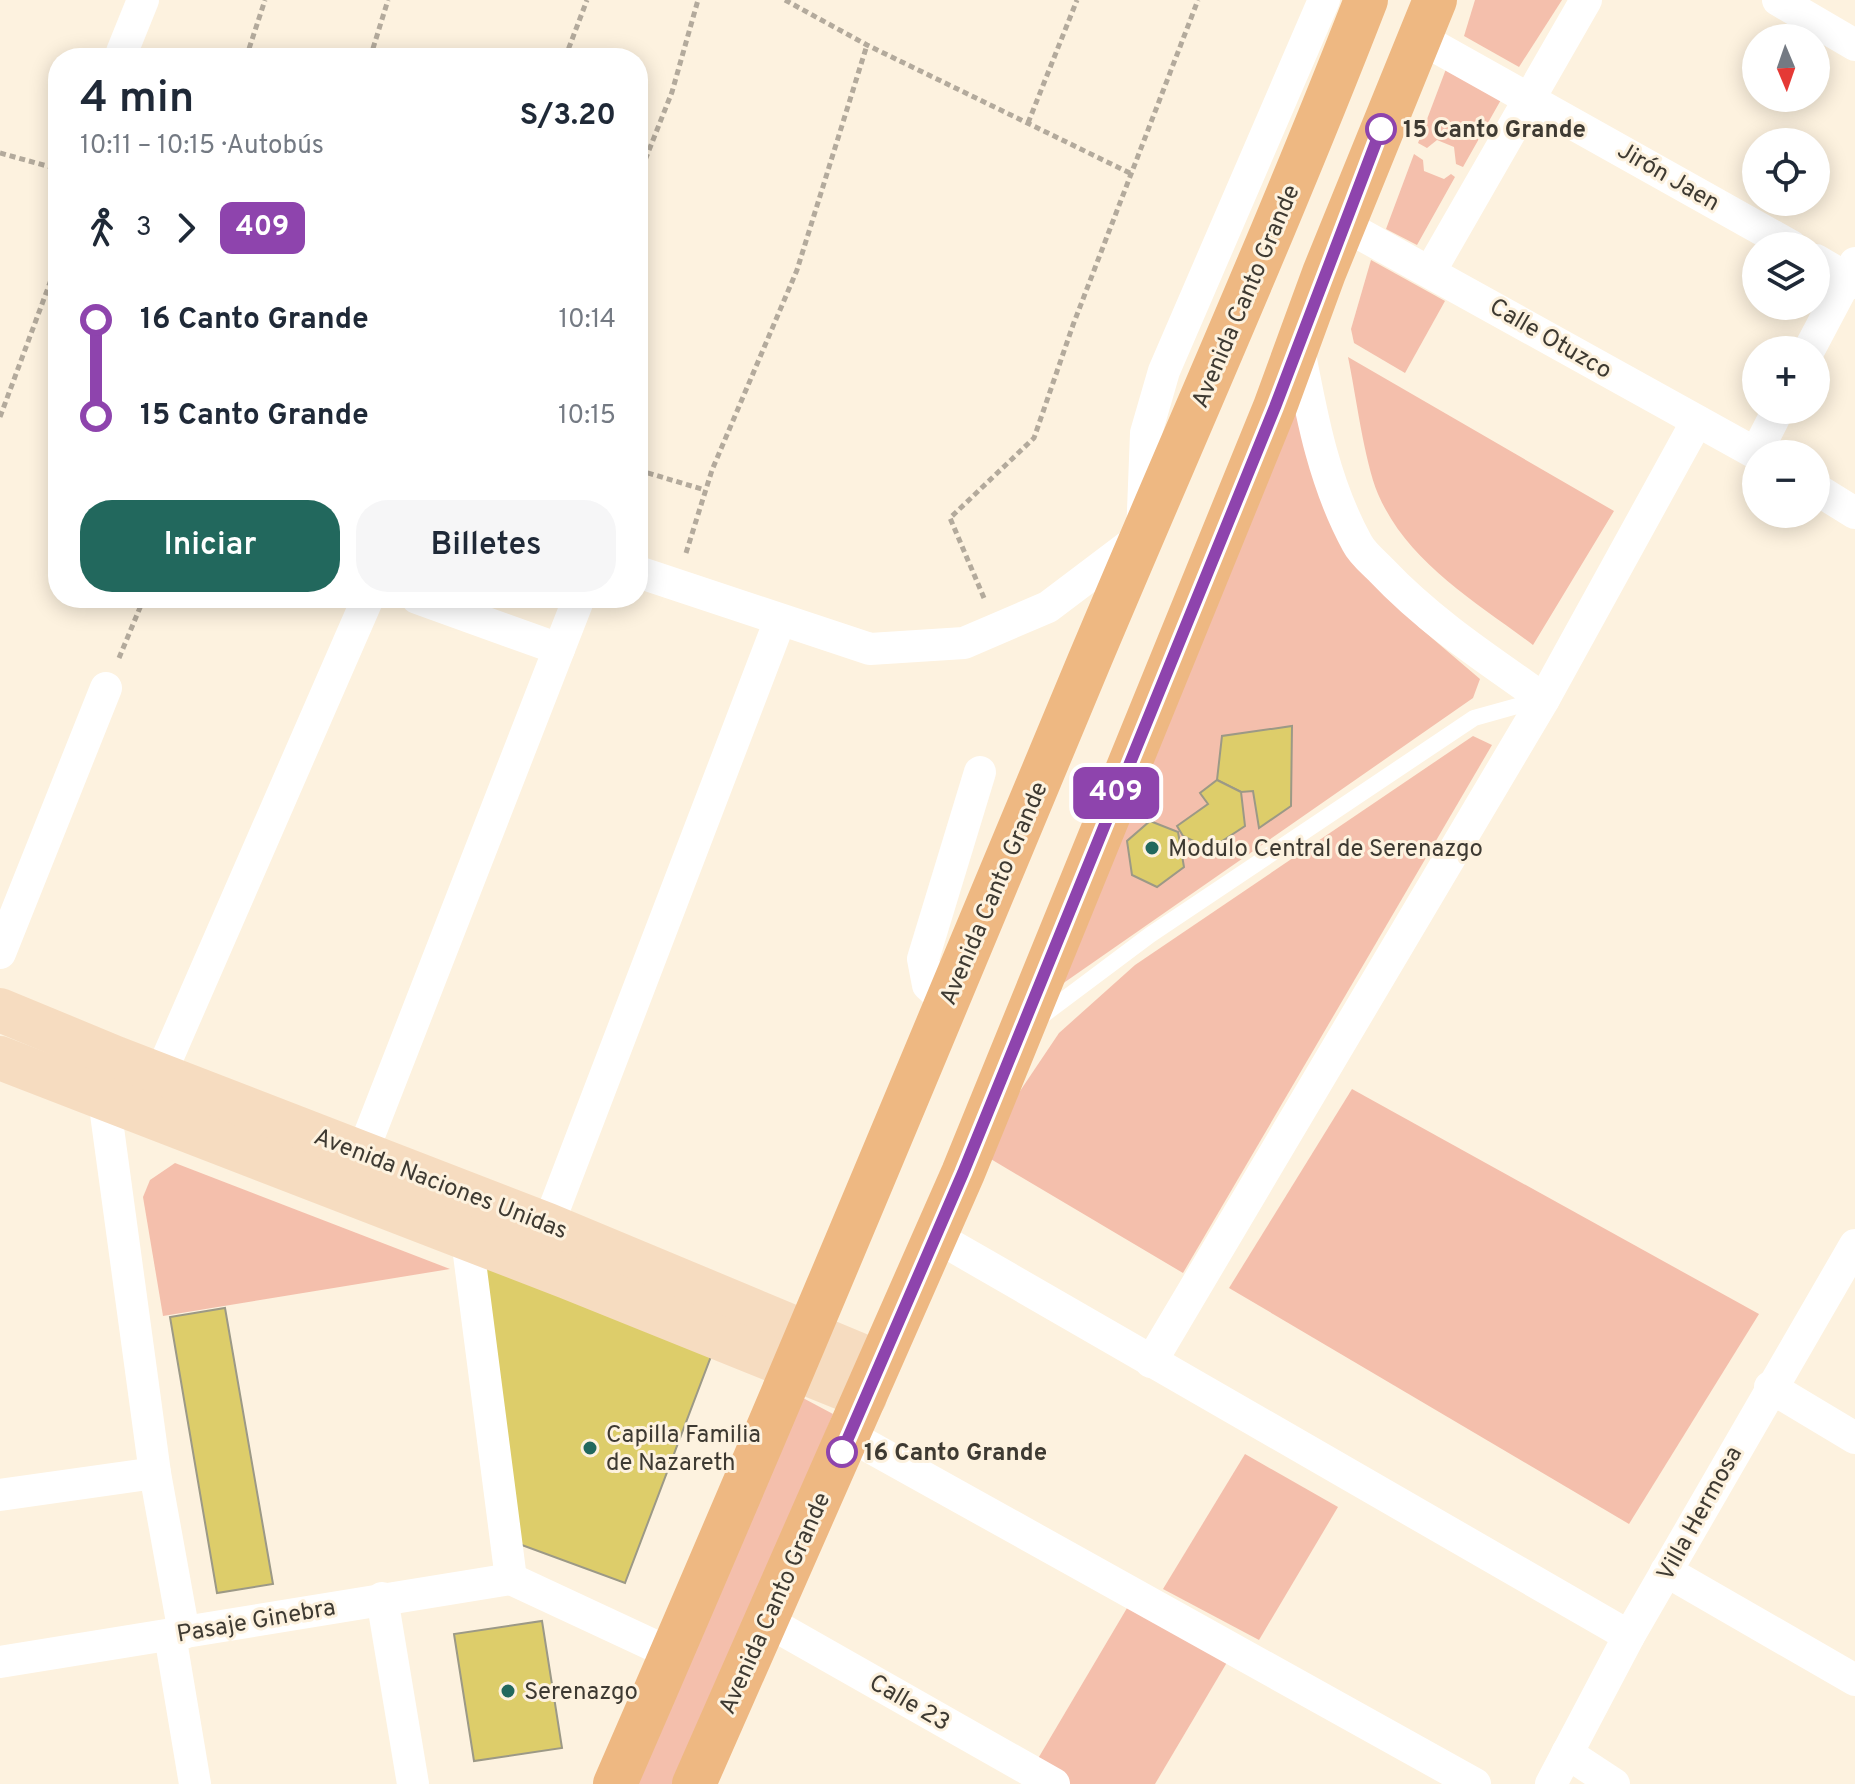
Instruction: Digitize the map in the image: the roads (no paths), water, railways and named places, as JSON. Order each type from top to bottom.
[{"type":"main road","name":"Avenida Canto Grande","points":[[615,1784],[802,1352],[1142,536],[1224,350],[1366,0]]},
{"type":"main road","name":"Avenida Canto Grande","points":[[694,1784],[935,1236],[1275,407],[1297,342],[1427,19]]},
{"type":"street","points":[[124,48],[143,0]]},
{"type":"street","points":[[648,575],[870,649],[964,643],[1048,607],[1142,536],[1146,433],[1164,371],[1324,0]]},
{"type":"street","points":[[1431,270],[1586,0]]},
{"type":"street","points":[[1778,0],[1855,45]]},
{"type":"street","name":"Jirón Jaen","points":[[1427,19],[1531,97],[1767,232]]},
{"type":"street","name":"Calle Otuzco","points":[[1344,225],[1431,270],[1742,446]]},
{"type":"street","points":[[1817,336],[1852,275],[1830,266]]},
{"type":"street","points":[[1297,342],[1316,437],[1334,493],[1358,546],[1401,592],[1453,635],[1544,699]]},
{"type":"street","points":[[1151,1362],[1544,699],[1697,421]]},
{"type":"street","points":[[1830,498],[1855,513]]},
{"type":"street","points":[[160,1075],[364,608]]},
{"type":"street","points":[[445,608],[559,649]]},
{"type":"street","points":[[363,1151],[575,608]]},
{"type":"street","points":[[548,1225],[780,620]]},
{"type":"street","points":[[0,953],[106,688]]},
{"type":"street","points":[[947,1002],[928,985],[923,959],[980,772]]},
{"type":"street","name":"Avenida Naciones Unidas","points":[[0,1010],[110,1079],[467,1239],[802,1352]]},
{"type":"street","name":"Avenida Naciones Unidas","points":[[0,1058],[110,1079],[160,1075],[363,1151],[548,1225],[802,1352],[865,1399]]},
{"type":"street","points":[[110,1079],[155,1473],[195,1784]]},
{"type":"street","points":[[935,1236],[1629,1636]]},
{"type":"street","points":[[467,1239],[511,1579],[672,1654]]},
{"type":"street","name":"Villa Hermosa","points":[[1551,1784],[1629,1636],[1770,1387],[1855,1245]]},
{"type":"street","points":[[1770,1387],[1855,1438]]},
{"type":"street","points":[[865,1399],[1475,1784]]},
{"type":"street","points":[[0,1495],[155,1473]]},
{"type":"street","points":[[1666,1571],[1855,1680]]},
{"type":"street","name":"Pasaje Ginebra","points":[[0,1662],[511,1579]]},
{"type":"street","points":[[382,1598],[413,1784]]},
{"type":"street","name":"Calle 23","points":[[765,1620],[1054,1784]]},
{"type":"street","points":[[1567,1753],[1614,1784]]},
{"type":"lane","points":[[1021,1025],[1035,1021],[1150,935],[1474,718],[1544,699]]},
{"type":"place","name":"15 Canto Grande","points":[[1381,129]]},
{"type":"place","name":"Modulo Central de Serenazgo","points":[[1152,848]]},
{"type":"place","name":"Capilla Familia de Nazareth","points":[[590,1448]]},
{"type":"place","name":"16 Canto Grande","points":[[842,1452]]},
{"type":"place","name":"Serenazgo","points":[[508,1691]]}]
